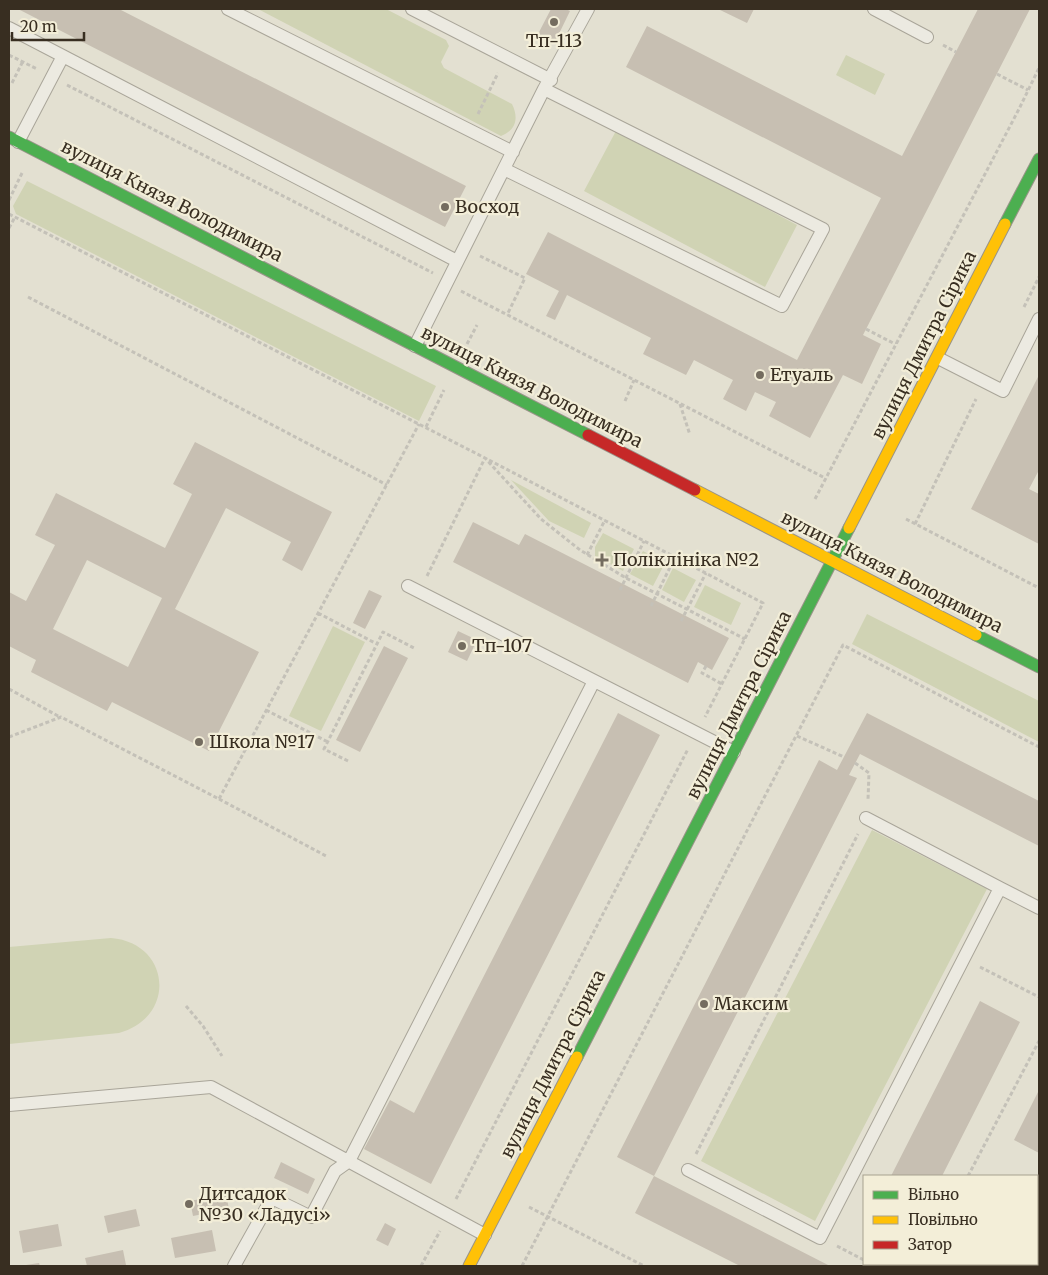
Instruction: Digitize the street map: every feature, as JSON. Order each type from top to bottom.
[{"type":"street","name":"вулиця Князя Володимира","points":[[13,139],[1039,668]]},
{"type":"street","name":"вулиця Дмитра Сірика","points":[[469,1266],[938,358],[1039,158]]},
{"type":"lane","points":[[228,9],[513,152]]},
{"type":"lane","points":[[412,9],[506,56],[548,84],[823,229],[782,306],[504,169]]},
{"type":"lane","points":[[414,346],[588,9]]},
{"type":"lane","points":[[874,9],[927,37]]},
{"type":"lane","points":[[9,28],[458,261]]},
{"type":"lane","points":[[13,139],[63,56]]},
{"type":"lane","points":[[938,358],[1003,391],[1039,319]]},
{"type":"lane","points":[[414,589],[734,752]]},
{"type":"lane","points":[[234,1266],[272,1198],[311,1217],[335,1170],[349,1161],[594,681]]},
{"type":"lane","points":[[866,818],[1039,908]]},
{"type":"lane","points":[[688,1170],[820,1238],[1000,888]]},
{"type":"lane","points":[[9,1105],[211,1087],[485,1235]]},
{"type":"path","points":[[9,55],[507,315],[825,478]]},
{"type":"path","points":[[471,131],[506,56]]},
{"type":"path","points":[[814,499],[1039,68]]},
{"type":"path","points":[[997,74],[1028,90]]},
{"type":"path","points":[[9,214],[763,603],[421,1266]]},
{"type":"path","points":[[9,228],[15,217]]},
{"type":"path","points":[[464,248],[525,278],[507,315]]},
{"type":"path","points":[[28,297],[387,485]]},
{"type":"path","points":[[866,329],[895,344]]},
{"type":"path","points":[[624,401],[634,380]]},
{"type":"path","points":[[680,404],[690,434]]},
{"type":"path","points":[[219,799],[419,424]]},
{"type":"path","points":[[485,458],[541,519],[587,555],[626,578],[745,639]]},
{"type":"path","points":[[414,589],[485,458]]},
{"type":"path","points":[[906,519],[1039,588]]},
{"type":"path","points":[[587,555],[605,520]]},
{"type":"path","points":[[620,590],[644,541]]},
{"type":"path","points":[[651,606],[675,558]]},
{"type":"path","points":[[681,621],[706,573]]},
{"type":"path","points":[[318,613],[377,644]]},
{"type":"path","points":[[348,761],[324,749],[383,632],[414,648]]},
{"type":"path","points":[[522,1266],[843,645],[1039,747]]},
{"type":"path","points":[[706,666],[702,674],[722,684]]},
{"type":"path","points":[[9,689],[328,857]]},
{"type":"path","points":[[266,710],[328,742]]},
{"type":"path","points":[[9,737],[61,717]]},
{"type":"path","points":[[797,736],[844,757]]},
{"type":"path","points":[[688,1170],[866,818],[869,772],[855,763]]},
{"type":"path","points":[[963,959],[1039,997]]},
{"type":"path","points":[[186,1006],[203,1026],[222,1056]]},
{"type":"path","points":[[969,1175],[1039,1041]]},
{"type":"path","points":[[506,1195],[644,1266]]},
{"type":"path","points":[[820,1238],[863,1260]]},
{"type":"green space","points":[[258,9],[386,9],[446,40],[449,46],[441,62],[444,68],[512,104],[516,119],[515,123],[510,130],[501,136]]},
{"type":"green space","points":[[846,55],[885,74],[875,95],[836,75]]},
{"type":"green space","points":[[617,129],[797,225],[765,287],[584,191]]},
{"type":"green space","points":[[27,181],[436,386],[419,421],[16,214],[13,206]]},
{"type":"green space","points":[[511,480],[591,523],[584,538],[549,521]]},
{"type":"green space","points":[[603,533],[634,549],[623,571],[595,556],[595,547]]},
{"type":"green space","points":[[643,551],[665,563],[653,586],[630,574]]},
{"type":"green space","points":[[673,568],[696,580],[684,602],[662,590]]},
{"type":"green space","points":[[705,585],[741,603],[731,625],[694,607]]},
{"type":"green space","points":[[867,614],[1039,701],[1039,742],[852,644]]},
{"type":"green space","points":[[333,626],[365,642],[321,731],[289,716]]},
{"type":"green space","points":[[872,830],[987,889],[815,1221],[701,1161]]},
{"type":"green space","points":[[111,938],[131,943],[146,953],[155,966],[159,981],[158,997],[151,1012],[138,1025],[119,1033],[9,1044],[9,947]]},
{"type":"building","points":[[18,9],[119,9],[466,186],[445,227]]},
{"type":"building","name":"Тп-113","points":[[551,9],[566,9],[570,11],[555,42],[538,34]]},
{"type":"building","points":[[718,9],[754,9],[747,23]]},
{"type":"building","points":[[978,9],[1030,9],[863,335],[881,344],[862,384],[843,375],[810,438],[769,416],[776,402],[755,392],[746,411],[723,399],[733,380],[694,360],[686,375],[643,354],[651,338],[567,295],[555,320],[546,316],[559,291],[526,274],[548,232],[797,360],[881,198],[626,67],[647,26],[902,156]]},
{"type":"building","points":[[1039,375],[1039,470],[1029,489],[1039,494],[1039,544],[971,509]]},
{"type":"building","points":[[195,442],[332,512],[302,571],[282,560],[291,542],[226,508],[175,609],[259,652],[209,751],[112,702],[107,711],[31,672],[36,660],[9,646],[9,592],[26,601],[55,545],[35,535],[56,493],[165,548],[192,494],[173,484]],"holes":[[[87,560],[162,598],[128,667],[53,629]]]},
{"type":"building","points":[[473,522],[519,545],[525,534],[729,638],[712,670],[698,662],[688,683],[453,562]]},
{"type":"building","points":[[369,590],[382,596],[365,629],[353,623]]},
{"type":"building","name":"Тп-107","points":[[458,631],[477,640],[467,661],[448,652]]},
{"type":"building","points":[[384,646],[408,658],[360,752],[336,740]]},
{"type":"building","points":[[618,713],[660,735],[431,1184],[364,1149],[390,1100],[414,1113]]},
{"type":"building","points":[[867,713],[1039,801],[1039,846],[860,754],[849,775],[857,778],[654,1176],[617,1157],[819,760],[837,770]]},
{"type":"building","points":[[980,1001],[1020,1022],[943,1175],[892,1175]]},
{"type":"building","points":[[1039,1090],[1039,1153],[1014,1140]]},
{"type":"building","points":[[281,1162],[315,1179],[308,1194],[274,1178]]},
{"type":"building","points":[[654,1176],[830,1266],[740,1266],[635,1213]]},
{"type":"building","points":[[226,1194],[229,1209],[193,1216],[190,1201]]},
{"type":"building","points":[[136,1209],[140,1226],[108,1233],[104,1216]]},
{"type":"building","points":[[385,1223],[396,1229],[388,1246],[376,1240]]},
{"type":"building","points":[[58,1224],[62,1246],[23,1253],[19,1231]]},
{"type":"building","points":[[212,1230],[216,1251],[175,1258],[171,1238]]},
{"type":"building","points":[[123,1250],[126,1265],[87,1266],[85,1258]]},
{"type":"building","points":[[39,1263],[40,1266],[26,1266],[26,1265]]},
{"type":"traffic: fast","points":[[9,137],[588,435]]},
{"type":"traffic: fast","points":[[1005,224],[1039,159]]},
{"type":"traffic: fast","points":[[577,1057],[849,528]]},
{"type":"traffic: fast","points":[[976,635],[1039,667]]},
{"type":"traffic: slow","points":[[849,528],[1005,224]]},
{"type":"traffic: slow","points":[[695,490],[976,635]]},
{"type":"traffic: slow","points":[[469,1266],[577,1057]]},
{"type":"traffic: jam","points":[[588,435],[695,490]]},
{"type":"place","name":"Тп-113","points":[[554,22]]},
{"type":"place","name":"Восход","points":[[445,207]]},
{"type":"place","name":"Етуаль","points":[[760,375]]},
{"type":"place","name":"Поліклініка №2","points":[[602,560]]},
{"type":"place","name":"Тп-107","points":[[462,646]]},
{"type":"place","name":"Школа №17","points":[[199,742]]},
{"type":"place","name":"Максим","points":[[704,1004]]},
{"type":"place","name":"Дитсадок №30 «Ладусі»","points":[[189,1204]]}]
